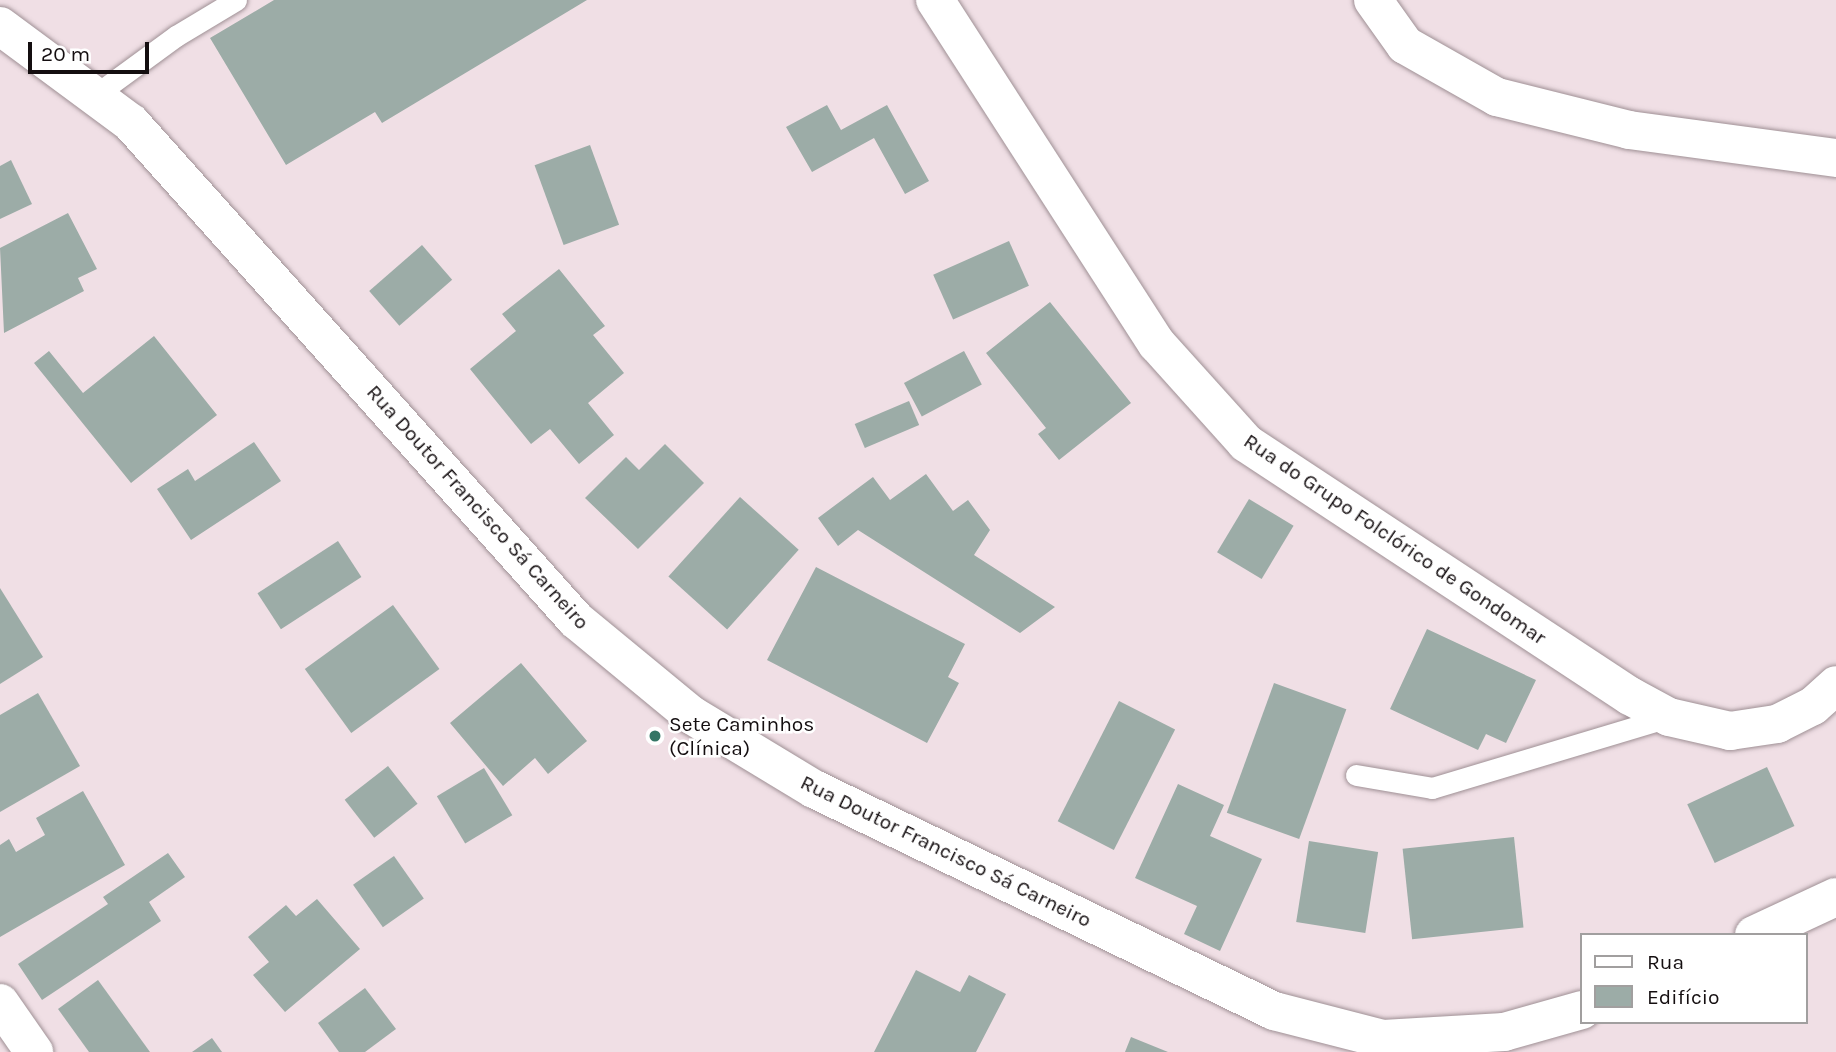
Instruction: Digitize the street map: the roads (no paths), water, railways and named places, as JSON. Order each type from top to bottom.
[{"type":"main road","name":"Rua do Grupo Folclórico de Gondomar","points":[[935,0],[1157,344],[1246,443],[1630,696],[1669,717],[1730,731],[1777,724],[1812,706],[1836,685]]},
{"type":"main road","points":[[1373,0],[1405,45],[1497,97],[1629,130],[1836,158]]},
{"type":"main road","name":"Rua Doutor Francisco Sá Carneiro","points":[[0,26],[140,133],[576,620],[690,714],[814,789],[1273,1011],[1383,1039],[1504,1032],[1580,1011]]},
{"type":"main road","points":[[1758,933],[1836,897]]},
{"type":"main road","points":[[0,1003],[34,1052]]},
{"type":"lane","points":[[94,96],[176,36],[236,0]]},
{"type":"lane","points":[[1356,775],[1432,788],[1669,717]]},
{"type":"place","name":"Sete Caminhos (Clínica)","points":[[655,736]]}]
